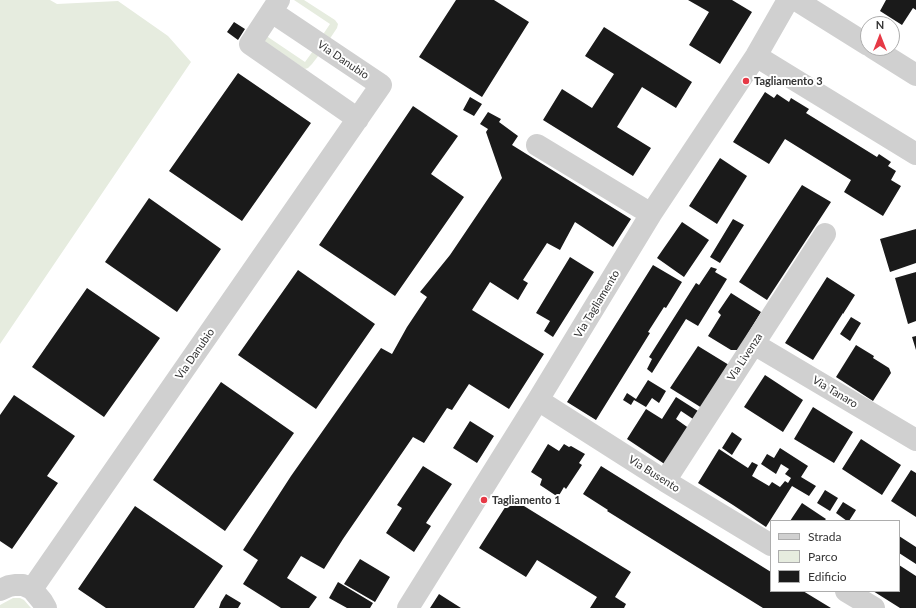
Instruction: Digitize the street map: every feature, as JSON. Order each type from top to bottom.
[{"type":"street","points":[[790,0],[860,40]]},
{"type":"street","name":"Via Tagliamento","points":[[408,608],[538,400],[651,214],[756,56],[790,0]]},
{"type":"street","name":"Via Danubio","points":[[32,589],[358,119],[381,85],[275,6],[250,44],[358,119]]},
{"type":"street","points":[[756,56],[916,154]]},
{"type":"street","points":[[886,56],[916,75]]},
{"type":"street","points":[[537,145],[651,214]]},
{"type":"street","name":"Via Livenza","points":[[665,481],[825,234]]},
{"type":"street","name":"Via Tanaro","points":[[754,344],[916,440]]},
{"type":"street","name":"Via Busento","points":[[538,400],[665,481],[770,544]]},
{"type":"street","points":[[3,586],[23,585],[32,589],[42,600],[46,608]]},
{"type":"street","points":[[848,592],[874,608]]},
{"type":"green space","points":[[0,0],[50,0],[57,4],[118,1],[168,36],[191,62],[0,344]]},
{"type":"green space","points":[[294,0],[304,0],[335,20],[338,24],[337,28],[329,40],[322,36],[330,24]]},
{"type":"green space","points":[[262,33],[305,62],[313,51],[319,55],[308,68],[305,69],[259,38]]},
{"type":"green space","points":[[13,598],[20,598],[24,600],[31,608],[0,608],[0,605]]},
{"type":"building","points":[[456,0],[494,0],[529,22],[482,97],[419,57]]},
{"type":"building","points":[[688,0],[732,0],[752,12],[720,64],[689,45],[709,12]]},
{"type":"building","points":[[886,0],[916,0],[916,10],[913,8],[902,25],[900,24],[900,16],[888,16],[880,11]]},
{"type":"building","points":[[234,22],[245,29],[238,40],[227,32]]},
{"type":"building","points":[[604,27],[692,82],[676,108],[642,87],[617,127],[651,148],[633,176],[543,120],[562,89],[592,108],[614,74],[585,56]]},
{"type":"building","points":[[238,73],[311,123],[242,221],[169,171]]},
{"type":"building","points":[[765,92],[774,98],[777,94],[789,102],[791,98],[809,109],[806,113],[877,157],[879,154],[891,162],[888,166],[896,171],[891,180],[901,186],[883,216],[844,192],[851,180],[785,139],[769,164],[733,142]]},
{"type":"building","points":[[470,97],[482,104],[474,116],[463,110]]},
{"type":"building","points":[[413,106],[458,136],[431,174],[464,197],[395,296],[319,245]]},
{"type":"building","points":[[488,112],[501,119],[499,122],[518,136],[512,145],[631,219],[613,247],[575,222],[560,250],[547,243],[523,280],[528,283],[518,300],[490,282],[472,310],[544,354],[509,409],[469,384],[452,410],[447,408],[424,443],[413,437],[324,569],[301,556],[287,578],[317,597],[309,608],[281,608],[243,584],[258,560],[243,550],[291,476],[381,348],[392,354],[407,327],[427,297],[420,292],[450,255],[502,178],[486,132],[488,129],[480,124]]},
{"type":"building","points":[[720,158],[747,176],[717,224],[689,206]]},
{"type":"building","points":[[802,185],[831,202],[767,300],[739,282]]},
{"type":"building","points":[[149,198],[221,249],[177,312],[105,262]]},
{"type":"building","points":[[733,219],[744,225],[720,263],[710,257]]},
{"type":"building","points":[[682,222],[709,240],[684,277],[657,258]]},
{"type":"building","points":[[916,229],[916,263],[890,272],[880,239]]},
{"type":"building","points":[[570,257],[594,272],[553,337],[544,331],[550,321],[536,313]]},
{"type":"building","points":[[653,265],[682,282],[666,308],[664,307],[648,332],[650,333],[596,420],[567,402]]},
{"type":"building","points":[[711,267],[717,269],[715,272],[727,279],[698,326],[686,319],[652,373],[647,369],[652,359],[649,357],[696,283],[699,285]]},
{"type":"building","points":[[298,270],[375,324],[316,409],[238,355]]},
{"type":"building","points":[[916,272],[916,321],[908,324],[895,278]]},
{"type":"building","points":[[827,277],[855,295],[813,360],[785,343]]},
{"type":"building","points":[[87,288],[160,338],[104,417],[32,367]]},
{"type":"building","points":[[731,293],[761,312],[738,350],[731,350],[708,336],[721,315],[718,312]]},
{"type":"building","points":[[851,317],[861,323],[850,341],[840,334]]},
{"type":"building","points":[[916,336],[916,350],[912,337]]},
{"type":"building","points":[[856,345],[874,356],[873,358],[889,368],[891,373],[873,401],[836,377]]},
{"type":"building","points":[[698,346],[729,365],[702,408],[670,388]]},
{"type":"building","points":[[765,375],[803,400],[783,432],[744,407]]},
{"type":"building","points":[[648,380],[666,391],[659,403],[652,398],[646,407],[634,400],[631,405],[623,400],[627,393],[636,399]]},
{"type":"building","points":[[221,382],[294,433],[225,531],[153,480]]},
{"type":"building","points":[[14,395],[75,436],[47,476],[58,483],[12,549],[0,541],[0,415]]},
{"type":"building","points":[[676,397],[698,411],[693,419],[681,411],[676,419],[690,429],[666,465],[627,439],[646,409],[662,419]]},
{"type":"building","points":[[813,407],[853,432],[834,463],[794,439]]},
{"type":"building","points":[[470,421],[494,436],[477,463],[453,448]]},
{"type":"building","points":[[732,432],[742,439],[732,455],[722,448]]},
{"type":"building","points":[[861,439],[901,465],[882,495],[842,469]]},
{"type":"building","points":[[548,444],[559,451],[564,444],[569,447],[571,446],[585,454],[579,463],[582,465],[566,489],[564,487],[558,497],[540,485],[542,479],[531,472]]},
{"type":"building","points":[[780,448],[808,466],[801,477],[816,486],[809,496],[792,486],[766,527],[698,483],[719,449],[748,468],[752,462],[758,465],[752,476],[769,486],[772,482],[780,487],[785,481],[788,483],[791,478],[785,474],[789,469],[781,464],[776,474],[761,464],[767,454],[774,458]]},
{"type":"building","points":[[423,466],[452,484],[426,523],[431,526],[414,552],[386,533],[402,508],[397,505]]},
{"type":"building","points":[[601,466],[770,571],[770,592],[805,592],[831,608],[763,608],[607,511],[608,510],[583,494]]},
{"type":"building","points":[[911,470],[916,473],[916,517],[891,501]]},
{"type":"building","points":[[825,490],[838,498],[830,511],[817,503]]},
{"type":"building","points":[[511,498],[631,572],[615,597],[626,604],[624,608],[590,608],[597,597],[537,560],[526,577],[479,548]]},
{"type":"building","points":[[843,502],[856,510],[850,520],[846,520],[836,513]]},
{"type":"building","points":[[802,503],[826,519],[825,520],[791,520]]},
{"type":"building","points":[[135,506],[223,566],[194,608],[106,608],[78,589]]},
{"type":"building","points":[[900,537],[916,547],[916,564],[900,554]]},
{"type":"building","points":[[360,559],[390,577],[375,602],[344,584]]},
{"type":"building","points":[[900,566],[916,576],[916,608],[900,608],[875,592],[900,592]]},
{"type":"building","points":[[338,582],[373,603],[370,608],[347,608],[329,598]]},
{"type":"building","points":[[226,594],[241,603],[238,608],[219,608]]},
{"type":"building","points":[[439,594],[461,608],[430,608]]},
{"type":"place","name":"Tagliamento 3","points":[[746,81]]},
{"type":"place","name":"Tagliamento 1","points":[[484,500]]}]
